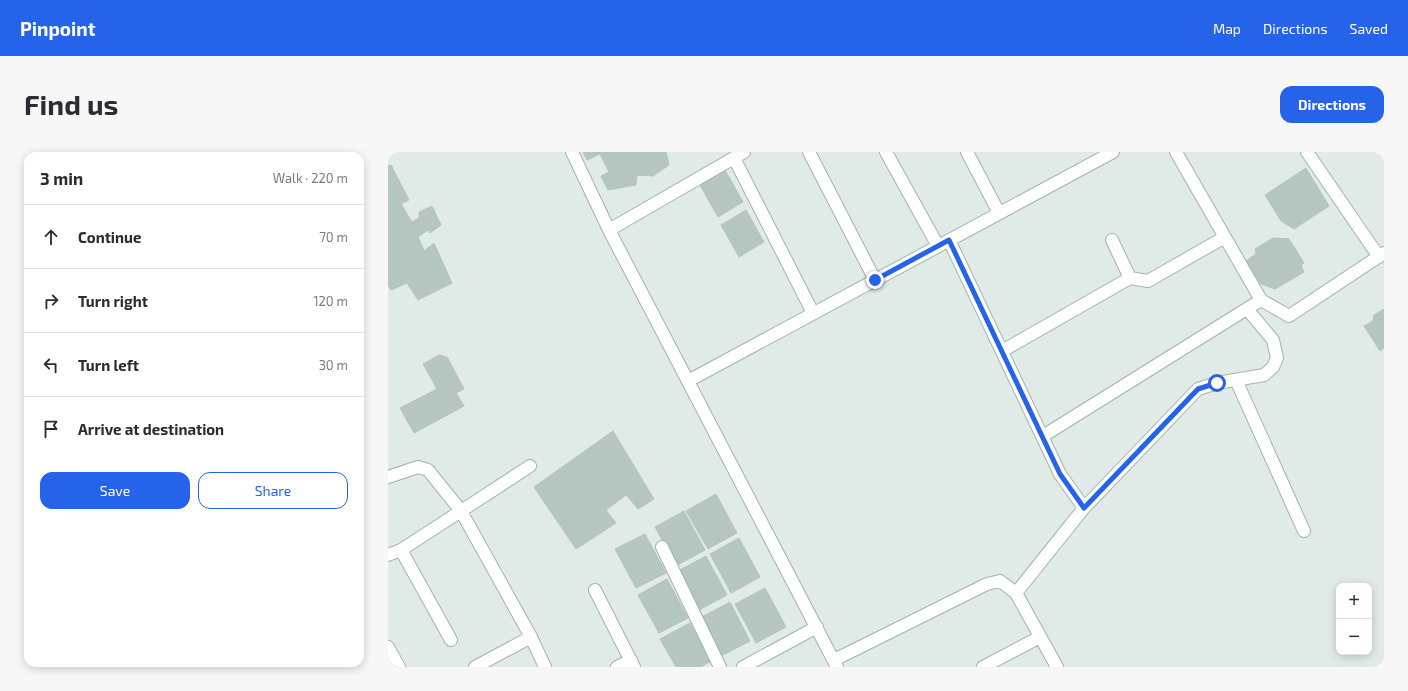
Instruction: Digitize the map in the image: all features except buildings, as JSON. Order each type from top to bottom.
[{"type":"street","points":[[572,152],[609,230],[835,664],[987,584],[1000,581],[1016,594],[1057,667]]},
{"type":"street","points":[[809,152],[875,280]]},
{"type":"street","points":[[886,152],[938,246]]},
{"type":"street","points":[[967,152],[999,213]]},
{"type":"street","points":[[688,381],[1113,152]]},
{"type":"street","points":[[1176,152],[1261,300],[1289,316],[1381,255],[1308,152]]},
{"type":"street","points":[[609,230],[739,155],[813,313]]},
{"type":"street","points":[[1002,351],[1130,278],[1148,281],[1225,237]]},
{"type":"street","points":[[949,240],[1060,474],[1084,508]]},
{"type":"street","points":[[1112,240],[1130,278]]},
{"type":"street","points":[[1042,436],[1261,300]]},
{"type":"street","points":[[1016,594],[1084,508],[1198,389],[1217,383],[1264,375],[1273,367],[1277,358],[1273,340],[1247,309]]},
{"type":"street","points":[[1236,380],[1304,531]]},
{"type":"street","points":[[388,555],[401,550],[530,466]]},
{"type":"street","points":[[388,477],[418,467],[428,470],[461,511],[532,637],[545,667]]},
{"type":"street","points":[[662,547],[720,667]]},
{"type":"street","points":[[401,550],[451,640]]},
{"type":"street","points":[[595,590],[633,664],[617,667]]},
{"type":"street","points":[[743,667],[816,627]]},
{"type":"street","points":[[475,667],[532,637]]},
{"type":"street","points":[[983,667],[1040,637]]},
{"type":"street","points":[[388,647],[399,667]]},
{"type":"route","points":[[875,280],[949,240],[1060,474],[1084,508],[1185,401],[1198,389],[1217,383]]}]
